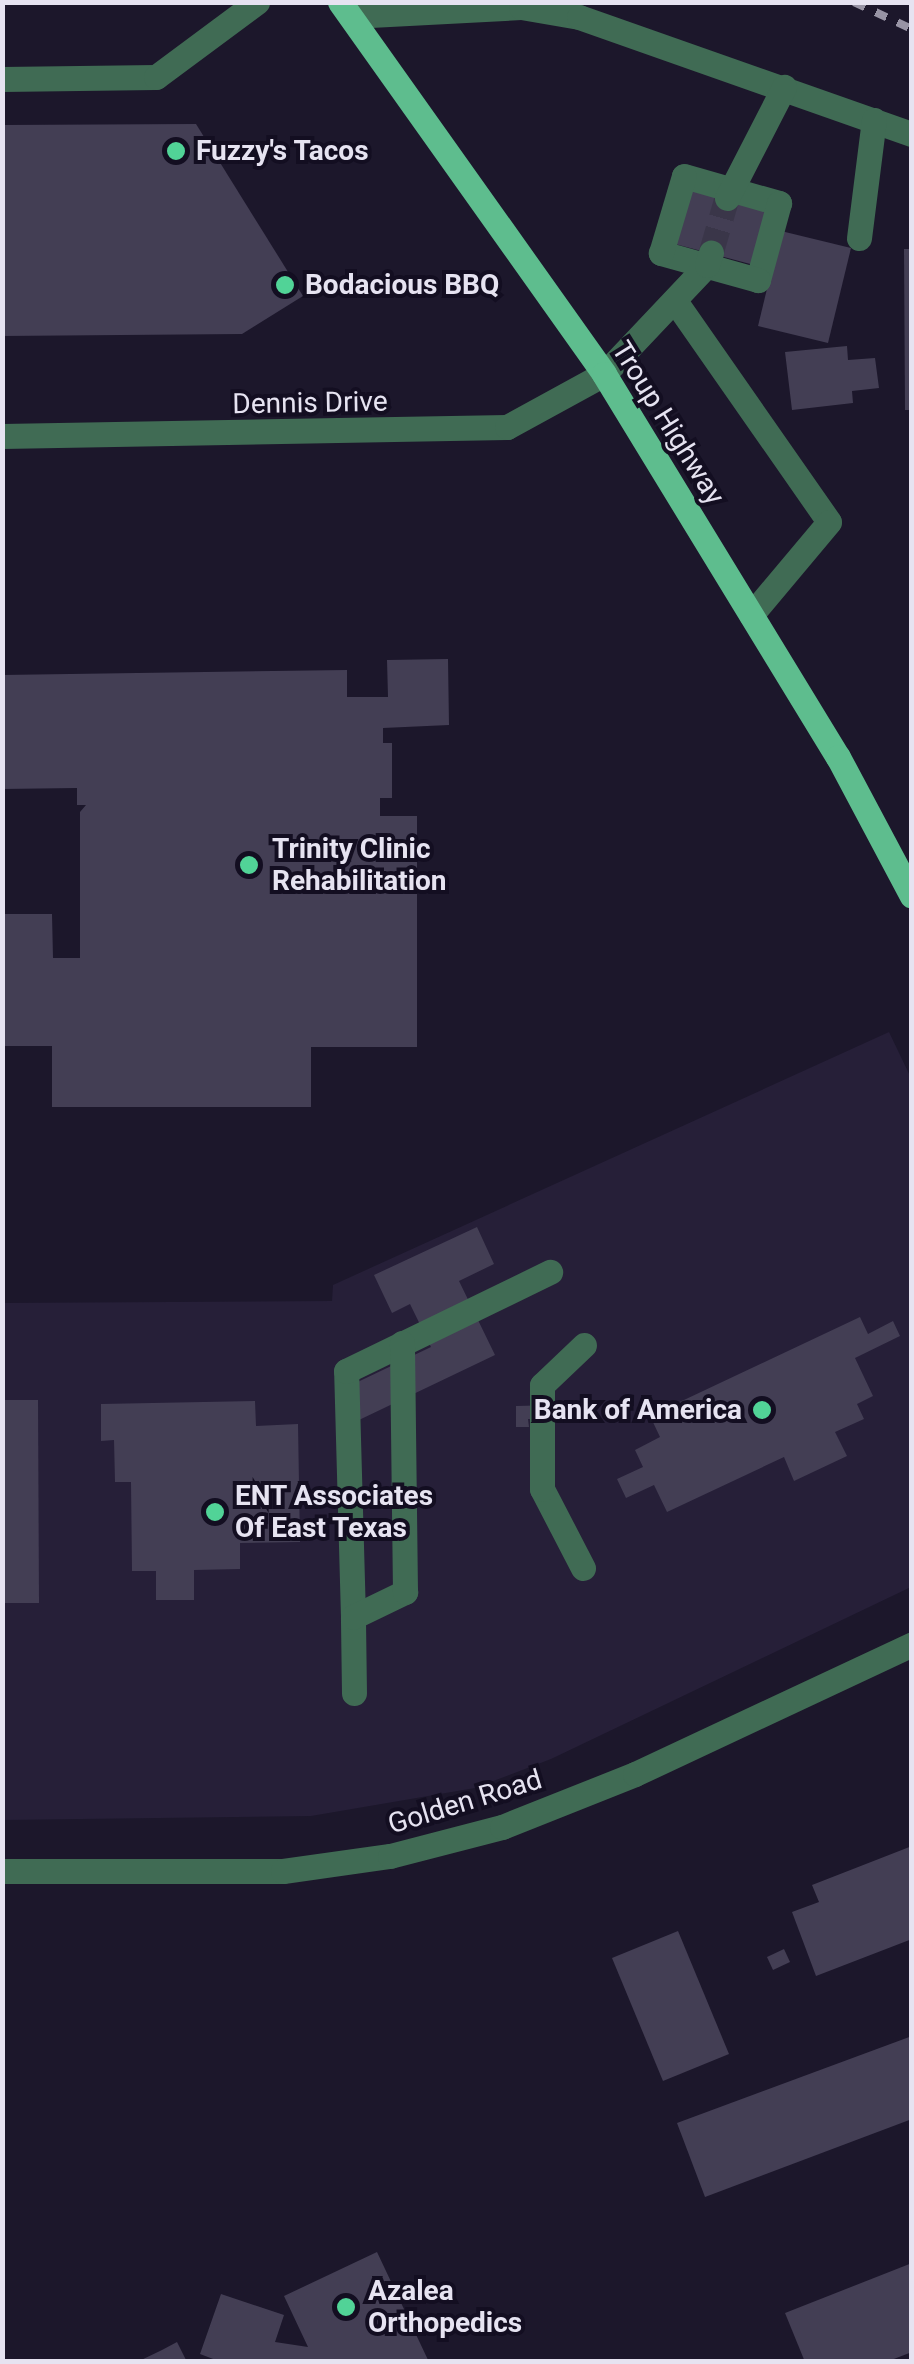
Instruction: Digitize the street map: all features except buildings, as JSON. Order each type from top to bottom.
[{"type":"main road","name":"Troup Highway","points":[[345,9],[604,374],[751,614],[912,896]]},
{"type":"street","points":[[2,79],[156,77],[257,2]]},
{"type":"street","points":[[345,9],[521,6],[579,18],[912,134]]},
{"type":"street","points":[[728,193],[784,87]]},
{"type":"street","points":[[859,238],[874,120]]},
{"type":"street","points":[[684,176],[728,193],[779,203],[758,280],[709,259],[660,253],[684,176]]},
{"type":"street","name":"Dennis Drive","points":[[2,436],[476,432],[525,421],[604,374],[675,302],[709,259]]},
{"type":"street","points":[[675,302],[829,522],[751,614]]},
{"type":"street","points":[[354,1693],[346,1371],[550,1272]]},
{"type":"street","points":[[353,1617],[405,1592],[402,1343]]},
{"type":"street","points":[[583,1568],[542,1489],[542,1385],[584,1345]]},
{"type":"street","name":"Golden Road","points":[[2,1871],[282,1871],[390,1856],[502,1826],[635,1774],[912,1644]]},
{"type":"shaded area","points":[[889,1032],[912,1080],[911,1587],[551,1759],[475,1788],[311,1816],[3,1820],[2,1303],[332,1301],[333,1285]]},
{"type":"tunnel","points":[[711,253],[727,198]]},
{"type":"railway","points":[[854,2],[912,29]]},
{"type":"place","name":"Fuzzy's Tacos","points":[[176,151]]},
{"type":"place","name":"Bodacious BBQ","points":[[285,285]]},
{"type":"place","name":"Trinity Clinic Rehabilitation","points":[[249,865]]},
{"type":"place","name":"Bank of America","points":[[762,1410]]},
{"type":"place","name":"ENT Associates Of East Texas","points":[[215,1512]]},
{"type":"place","name":"Azalea Orthopedics","points":[[346,2307]]}]
